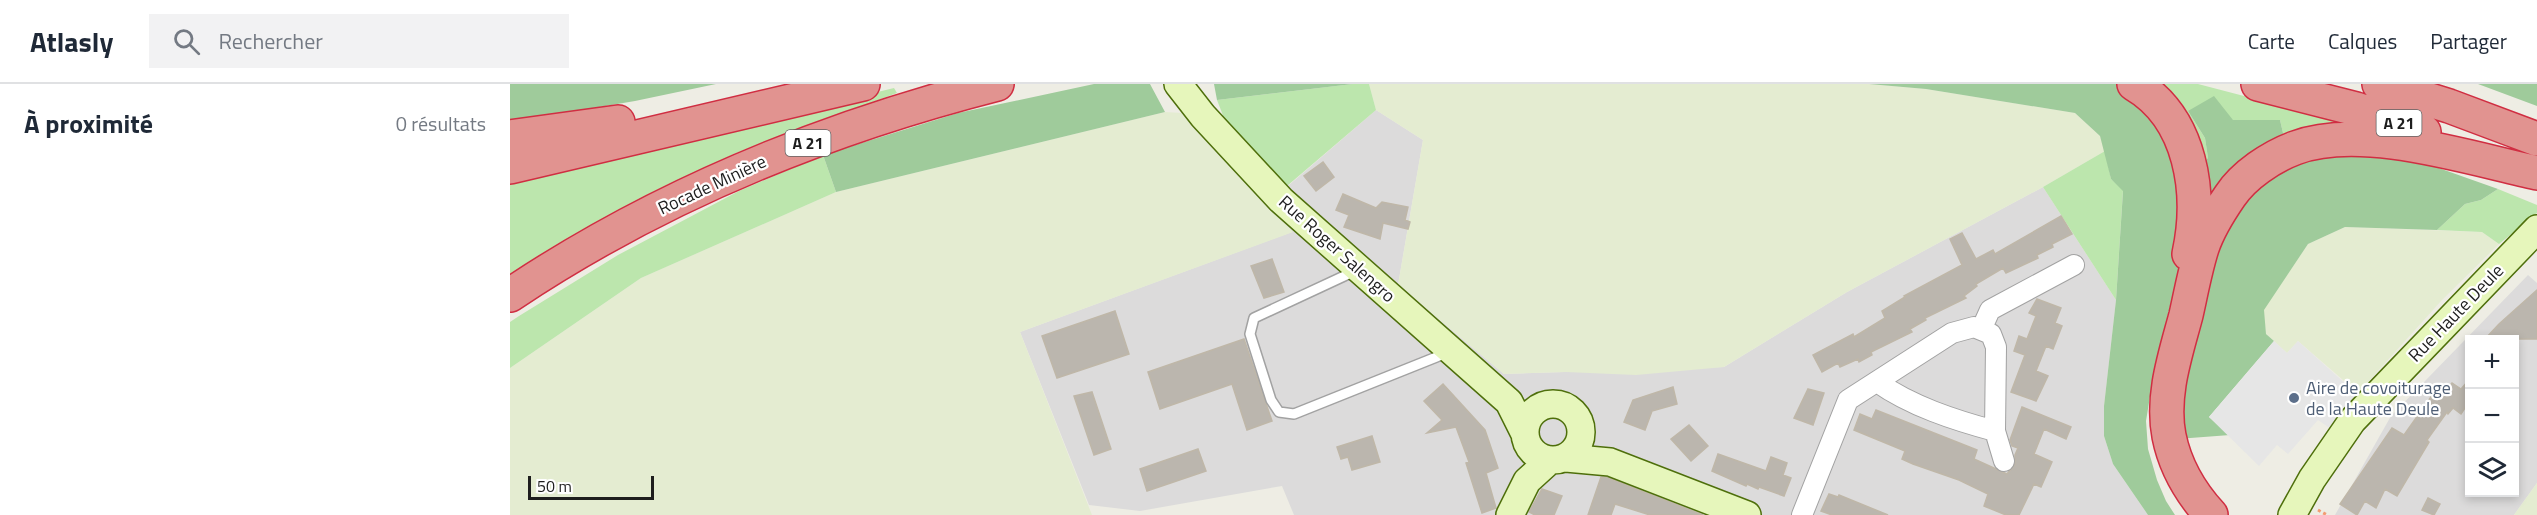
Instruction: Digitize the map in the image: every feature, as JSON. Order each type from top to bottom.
[{"type":"highway","name":"Rocade Minière","points":[[510,295],[582,249],[628,224],[742,169],[842,131],[956,94],[996,84]]},
{"type":"highway","points":[[2134,84],[2156,102],[2174,122],[2184,142],[2192,178],[2193,211],[2190,250],[2162,372],[2157,419],[2158,438],[2163,458],[2191,515]]},
{"type":"highway","name":"A 21","points":[[2258,84],[2356,109],[2537,172]]},
{"type":"highway","name":"A 21","points":[[2379,84],[2449,106],[2537,139]]},
{"type":"highway","points":[[510,137],[860,85]]},
{"type":"highway","name":"A 21","points":[[510,167],[860,85]]},
{"type":"highway","points":[[2211,515],[2198,501],[2180,469],[2169,435],[2167,416],[2172,372],[2202,247],[2214,221],[2231,194],[2252,173],[2275,157],[2297,148],[2351,138],[2379,140],[2537,172]]},
{"type":"main road","name":"Rue Roger Salengro","points":[[1178,84],[1203,116],[1281,200],[1509,402],[1542,449]]},
{"type":"main road","name":"Rue Haute Deule","points":[[2312,514],[2312,479],[2352,421],[2537,229]]},
{"type":"main road","name":"Rue Haute Deule","points":[[2312,514],[2349,450],[2394,392],[2537,250]]},
{"type":"main road","points":[[1509,402],[1527,407],[1561,405],[1570,410],[1591,441],[1610,462]]},
{"type":"main road","points":[[1541,406],[1532,413],[1527,422],[1542,449]]},
{"type":"main road","points":[[1542,449],[1578,445],[1581,426]]},
{"type":"main road","points":[[1542,449],[1610,462],[1747,515]]},
{"type":"main road","points":[[1510,515],[1542,449]]},
{"type":"street","points":[[1981,330],[1990,310],[2074,265]]},
{"type":"street","points":[[1802,515],[1848,400],[1952,333],[1974,327],[1991,334],[1996,347],[1995,431],[2004,461]]},
{"type":"street","points":[[1877,382],[1897,396],[1969,424],[1995,431]]},
{"type":"lane","points":[[1359,269],[1254,318],[1250,334],[1271,400],[1279,412],[1294,414],[1451,351]]},
{"type":"shaded area","points":[[1376,110],[1423,140],[1398,285],[1504,374],[1724,367],[1847,292],[2043,187],[2116,300],[2104,406],[2104,436],[2113,464],[2148,515],[1294,515],[1282,486],[1140,511],[1089,505],[1020,332],[1292,232],[1266,205]]},
{"type":"shaded area","points":[[2528,275],[2537,283],[2537,483],[2514,515],[2335,515],[2391,416],[2465,340],[2465,497],[2519,497],[2519,335],[2470,335]]},
{"type":"shaded area","name":"Aire de covoiturage de la Haute Deule","points":[[2274,341],[2287,353],[2298,341],[2368,404],[2341,436],[2318,420],[2288,454],[2277,445],[2259,466],[2209,417]]},
{"type":"green space","points":[[510,84],[716,84],[635,101],[510,122]]},
{"type":"green space","points":[[1094,84],[1150,84],[1165,112],[836,192],[823,155],[958,113]]},
{"type":"green space","points":[[1214,84],[1353,84],[1217,100]]},
{"type":"green space","points":[[1369,84],[1869,84],[1926,89],[2075,113],[2100,136],[2105,151],[2043,187],[1847,292],[1724,367],[1636,375],[1566,372],[1504,374],[1398,285],[1423,140],[1376,110]]},
{"type":"green space","points":[[1369,84],[1376,110],[1287,186],[1224,118],[1217,100]]},
{"type":"green space","points":[[1869,84],[2119,84],[2172,132],[2185,191],[2181,260],[2153,378],[2146,421],[2148,449],[2157,480],[2175,515],[2148,515],[2113,464],[2104,436],[2104,406],[2116,300],[2123,191],[2111,179],[2100,136],[2075,113],[1926,89]]},
{"type":"green space","points":[[2145,84],[2198,84],[2344,122],[2350,133],[2286,146],[2280,120],[2233,120],[2188,111],[2205,138],[2208,158],[2197,168]]},
{"type":"green space","points":[[2478,84],[2537,84],[2537,106]]},
{"type":"green space","points":[[894,88],[897,93],[736,153],[678,182],[510,277],[510,177],[661,145]]},
{"type":"green space","points":[[2214,96],[2233,120],[2280,120],[2286,146],[2210,218],[2197,168],[2208,158],[2205,138],[2188,111]]},
{"type":"green space","points":[[1165,112],[1182,113],[1293,232],[1020,332],[1092,515],[510,515],[510,368],[641,278],[836,192]]},
{"type":"green space","points":[[2105,151],[2111,179],[2123,190],[2116,300],[2043,187]]},
{"type":"green space","points":[[2324,151],[2416,160],[2498,189],[2481,200],[2465,204],[2437,230],[2345,227],[2308,244],[2264,310],[2266,334],[2274,341],[2209,417],[2230,435],[2177,439],[2175,387],[2235,196]]},
{"type":"green space","points":[[823,155],[836,192],[641,278],[510,368],[510,322],[618,255],[739,191]]},
{"type":"green space","points":[[2498,189],[2537,205],[2537,213],[2499,244],[2482,232],[2437,230],[2465,204],[2481,200]]},
{"type":"green space","points":[[2345,227],[2482,232],[2499,244],[2442,300],[2358,393],[2298,341],[2287,353],[2266,334],[2263,310],[2308,244]]},
{"type":"green space","points":[[2537,483],[2537,515],[2514,515]]},
{"type":"building","points":[[1323,162],[1334,177],[1316,191],[1304,176]]},
{"type":"building","points":[[1343,194],[1376,208],[1382,202],[1408,207],[1405,220],[1410,222],[1408,229],[1383,223],[1380,239],[1344,227],[1349,215],[1336,210]]},
{"type":"building","points":[[2061,216],[2072,234],[2052,244],[2053,247],[2037,255],[2038,258],[2006,273],[2003,268],[1976,284],[1977,286],[1964,296],[1966,298],[1925,318],[1926,320],[1910,329],[1912,332],[1871,352],[1872,355],[1859,362],[1858,359],[1840,367],[1838,363],[1822,372],[1813,355],[1853,334],[1854,337],[1885,318],[1882,311],[1904,296],[1962,265],[1950,239],[1962,233],[1976,259],[1993,250],[1995,254]]},
{"type":"building","points":[[1272,259],[1284,292],[1264,298],[1251,266]]},
{"type":"building","points":[[2537,290],[2537,339],[2519,339],[2519,335],[2489,335]]},
{"type":"building","points":[[2037,299],[2061,308],[2055,323],[2062,326],[2053,349],[2046,346],[2036,371],[2048,376],[2036,401],[2011,392],[2025,355],[2014,351],[2019,336],[2027,339],[2036,316],[2029,313]]},
{"type":"building","points":[[1115,311],[1129,354],[1057,378],[1042,336]]},
{"type":"building","points":[[1244,339],[1272,421],[1247,430],[1232,384],[1160,409],[1148,372]]},
{"type":"building","points":[[2452,383],[2461,389],[2465,384],[2465,408],[2461,414],[2453,408],[2448,414],[2447,412],[2427,440],[2429,442],[2397,496],[2385,489],[2376,508],[2365,501],[2357,515],[2340,504],[2392,428],[2404,435],[2433,394],[2440,399]]},
{"type":"building","points":[[1443,384],[1485,430],[1498,468],[1486,473],[1496,508],[1482,513],[1466,463],[1469,462],[1456,427],[1427,433],[1442,420],[1424,401]]},
{"type":"building","points":[[1673,387],[1677,404],[1652,411],[1645,430],[1624,422],[1633,400]]},
{"type":"building","points":[[1808,389],[1824,393],[1813,425],[1794,418]]},
{"type":"building","points":[[1092,392],[1111,449],[1094,455],[1074,396]]},
{"type":"building","points":[[2022,407],[2071,427],[2066,439],[2044,429],[2034,454],[2052,462],[2041,487],[2034,484],[2019,515],[2006,515],[1984,506],[1988,494],[1959,480],[1902,459],[1905,451],[1854,430],[1860,414],[1872,419],[1876,410],[1977,450],[1974,459],[2007,474],[2015,464],[2018,448],[2012,446],[2010,440]]},
{"type":"building","points":[[1689,425],[1708,446],[1691,461],[1671,439]]},
{"type":"building","points":[[1372,436],[1380,462],[1352,470],[1348,457],[1341,459],[1337,447]]},
{"type":"building","points":[[1198,449],[1206,471],[1147,491],[1140,469]]},
{"type":"building","points":[[1718,454],[1766,471],[1771,457],[1787,463],[1783,475],[1791,478],[1784,496],[1759,487],[1758,489],[1747,484],[1746,486],[1712,471]]},
{"type":"building","points":[[1601,477],[1703,515],[1650,515],[1615,504],[1611,515],[1588,515]]},
{"type":"building","points":[[1542,489],[1562,496],[1554,515],[1535,515],[1529,512]]},
{"type":"building","points":[[1829,494],[1838,497],[1839,495],[1888,515],[1832,515],[1821,511]]},
{"type":"building","points":[[2428,498],[2440,504],[2434,515],[2422,510]]},
{"type":"place","name":"Aire de covoiturage de la Haute Deule","points":[[2294,398]]}]
